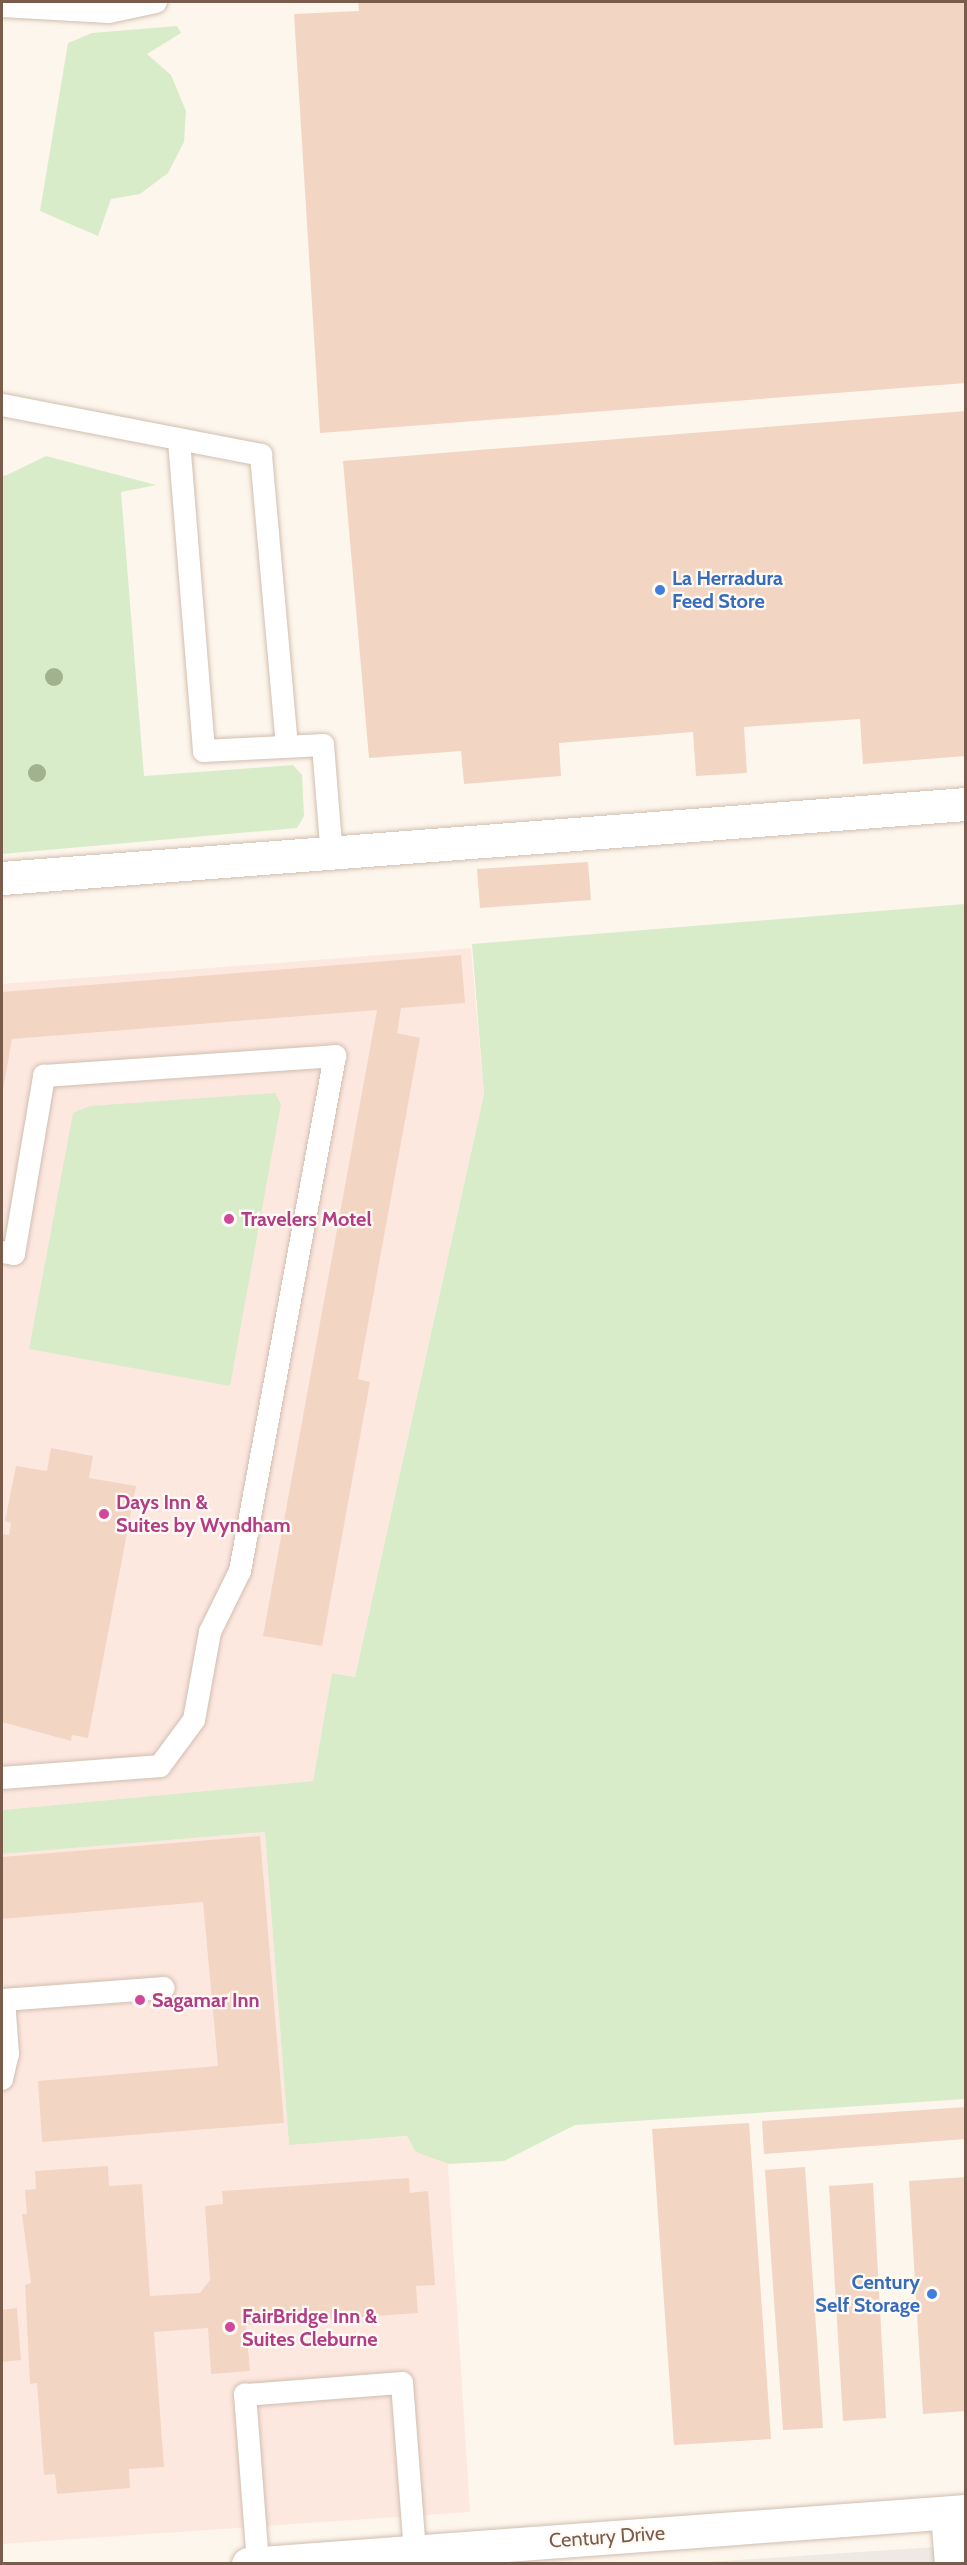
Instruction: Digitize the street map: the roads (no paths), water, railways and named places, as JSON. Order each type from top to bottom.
[{"type":"street","points":[[2,878],[332,856],[966,804]]},
{"type":"street","points":[[951,2564],[956,2512]]},
{"type":"street","name":"Century Drive","points":[[248,2564],[956,2512]]},
{"type":"lane","points":[[2,6],[109,12],[156,2]]},
{"type":"lane","points":[[2,405],[261,455],[287,746]]},
{"type":"lane","points":[[179,440],[204,752],[323,745],[332,856]]},
{"type":"lane","points":[[2,1252],[14,1254],[44,1076],[335,1056],[240,1571],[210,1632],[194,1720],[160,1766],[2,1778]]},
{"type":"lane","points":[[2,2079],[8,2054],[4,2000],[165,1988]]},
{"type":"lane","points":[[258,2563],[245,2395],[268,2393],[402,2383],[415,2551]]},
{"type":"place","name":"La Herradura Feed Store","points":[[660,590]]},
{"type":"place","name":"Travelers Motel","points":[[229,1219]]},
{"type":"place","name":"Days Inn & Suites by Wyndham","points":[[104,1514]]},
{"type":"place","name":"Sagamar Inn","points":[[140,2000]]},
{"type":"place","name":"Century Self Storage","points":[[932,2294]]},
{"type":"place","name":"FairBridge Inn & Suites Cleburne","points":[[230,2327]]}]
